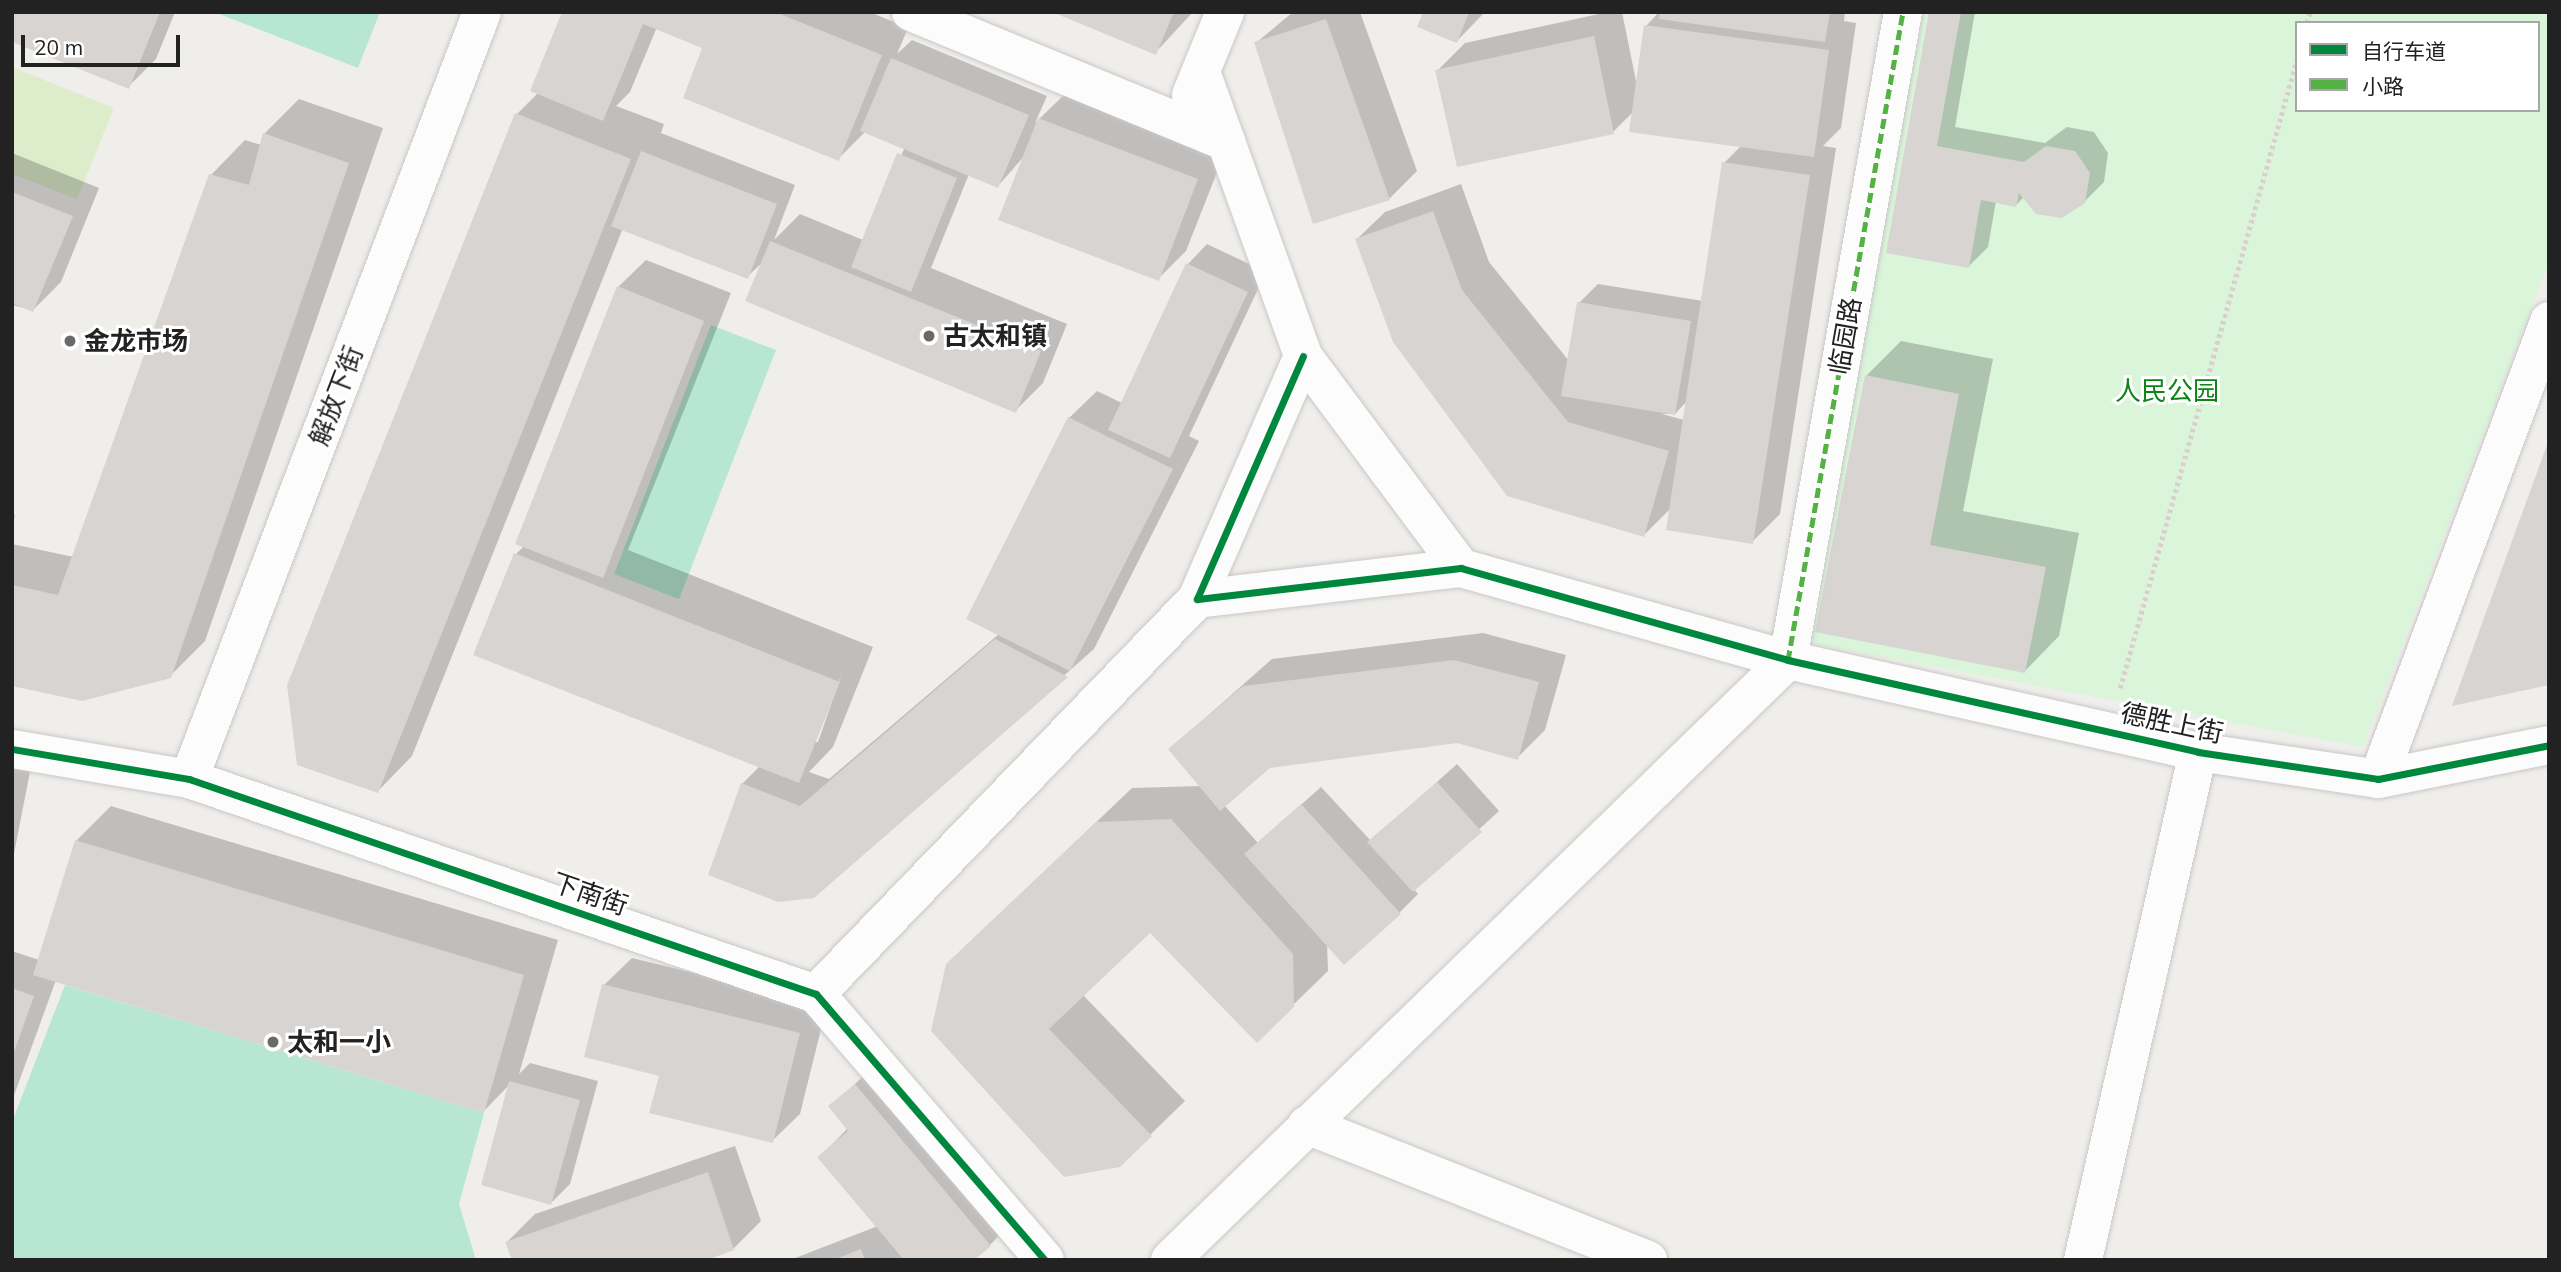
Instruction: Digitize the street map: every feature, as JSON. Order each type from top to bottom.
[{"type":"street","name":"解放下街","points":[[190,779],[482,12]]},
{"type":"street","points":[[911,12],[1226,142]]},
{"type":"street","points":[[1179,123],[1225,12]]},
{"type":"street","name":"临园路","points":[[1788,660],[1903,12]]},
{"type":"street","points":[[1197,599],[1461,568],[1303,356],[1200,72]]},
{"type":"street","points":[[2378,779],[2549,321]]},
{"type":"street","points":[[1045,1260],[816,994],[1197,599],[1303,356]]},
{"type":"street","name":"德胜上街","points":[[1461,568],[1788,660],[2198,752],[2378,779],[2549,745]]},
{"type":"street","points":[[1170,1260],[1788,660]]},
{"type":"street","name":"下南街","points":[[12,749],[190,779],[816,994]]},
{"type":"street","points":[[2083,1260],[2198,752]]},
{"type":"street","points":[[1307,1125],[1648,1260]]},
{"type":"path","points":[[2108,731],[2295,66]]},
{"type":"green space","points":[[214,12],[380,12],[358,68]]},
{"type":"green space","name":"人民公园","points":[[1919,12],[2549,12],[2549,262],[2363,747],[1808,643]]},
{"type":"green space","points":[[12,67],[114,108],[77,199],[12,174]]},
{"type":"green space","points":[[711,325],[776,350],[679,599],[614,574]]},
{"type":"green space","points":[[65,985],[484,1113],[459,1204],[476,1260],[12,1260],[12,1122]]},
{"type":"building","points":[[12,12],[160,12],[129,89],[12,42]]},
{"type":"building","points":[[562,12],[775,12],[882,55],[839,161],[683,98],[702,48],[643,24],[603,121],[530,91]]},
{"type":"building","points":[[1052,12],[1174,12],[1156,55]]},
{"type":"building","points":[[1423,12],[1469,12],[1457,43],[1417,27]]},
{"type":"building","points":[[1660,12],[1830,12],[1825,42],[1659,19]]},
{"type":"building","points":[[1929,12],[1961,12],[1937,146],[2024,162],[2046,146],[2075,151],[2090,173],[2085,203],[2062,218],[2036,214],[2019,193],[2016,207],[1981,200],[1969,268],[1886,253]]},
{"type":"building","points":[[1326,19],[1390,200],[1313,224],[1254,42]]},
{"type":"building","points":[[1644,25],[1829,50],[1814,157],[1629,132]]},
{"type":"building","points":[[1594,36],[1614,134],[1457,167],[1435,70]]},
{"type":"building","points":[[891,58],[1029,115],[998,188],[860,131]]},
{"type":"building","points":[[515,113],[631,159],[378,793],[297,765],[287,685]]},
{"type":"building","points":[[1038,118],[1198,179],[1159,281],[998,220]]},
{"type":"building","points":[[263,133],[349,163],[171,678],[82,701],[12,686],[12,585],[58,595],[209,174],[249,185]]},
{"type":"building","points":[[641,151],[777,204],[748,279],[611,226]]},
{"type":"building","points":[[897,153],[957,178],[911,292],[851,267]]},
{"type":"building","points":[[1722,162],[1810,175],[1753,544],[1666,530]]},
{"type":"building","points":[[12,192],[73,216],[33,312],[12,303]]},
{"type":"building","points":[[1433,211],[1462,290],[1568,422],[1669,451],[1644,537],[1507,496],[1393,342],[1355,239]]},
{"type":"building","points":[[770,241],[1041,351],[1016,413],[745,301]]},
{"type":"building","points":[[1186,263],[1248,292],[1170,458],[1108,430]]},
{"type":"building","points":[[617,286],[704,321],[603,578],[515,544]]},
{"type":"building","points":[[1577,302],[1691,321],[1675,415],[1561,396]]},
{"type":"building","points":[[1865,375],[1959,394],[1930,545],[2046,567],[2025,673],[1815,632]]},
{"type":"building","points":[[1068,417],[1173,469],[1070,671],[966,619]]},
{"type":"building","points":[[2548,442],[2549,685],[2452,706]]},
{"type":"building","points":[[514,553],[840,682],[799,783],[473,655]]},
{"type":"building","points":[[995,639],[1068,677],[814,898],[778,902],[708,875],[741,783],[800,806]]},
{"type":"building","points":[[1454,660],[1539,682],[1518,760],[1457,743],[1270,768],[1220,811],[1168,749],[1243,686]]},
{"type":"building","points":[[1437,782],[1482,832],[1413,892],[1367,842]]},
{"type":"building","points":[[1301,804],[1401,914],[1344,965],[1244,854]]},
{"type":"building","points":[[1171,819],[1293,954],[1294,1007],[1257,1043],[1150,933],[1049,1029],[1152,1136],[1120,1167],[1064,1177],[931,1031],[946,964],[1096,822]]},
{"type":"building","points":[[75,840],[524,975],[484,1113],[33,975]]},
{"type":"building","points":[[602,984],[800,1033],[773,1143],[649,1113],[659,1076],[584,1057]]},
{"type":"building","points":[[12,988],[34,996],[13,1055],[12,1055]]},
{"type":"building","points":[[509,1081],[580,1100],[551,1205],[481,1185]]},
{"type":"building","points":[[855,1084],[991,1246],[974,1260],[904,1260],[817,1157],[848,1131],[828,1106]]},
{"type":"building","points":[[708,1172],[734,1250],[707,1260],[512,1260],[505,1242]]},
{"type":"building","points":[[861,1249],[865,1260],[833,1260]]},
{"type":"marked path","points":[[1788,660],[1903,12]]},
{"type":"cycle path","points":[[1303,356],[1197,599],[1461,568],[1788,660],[2198,752],[2378,779],[2549,745]]},
{"type":"cycle path","points":[[12,749],[189,779],[816,994],[1045,1260]]},
{"type":"place","name":"古太和镇","points":[[929,336]]},
{"type":"place","name":"金龙市场","points":[[70,341]]},
{"type":"place","name":"太和一小","points":[[273,1042]]}]
